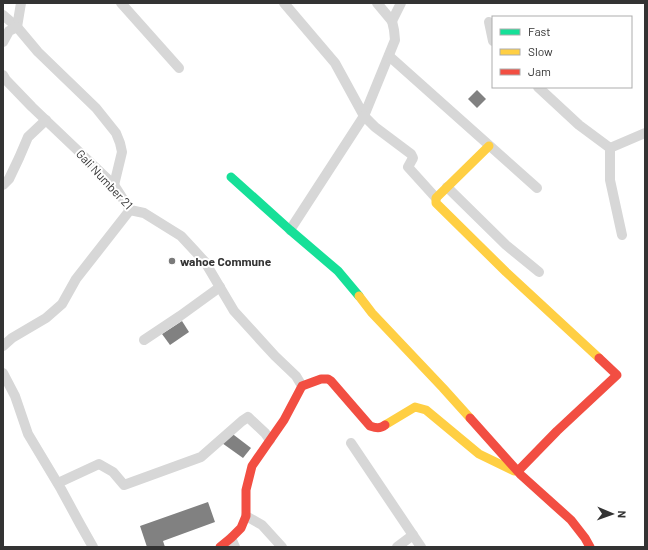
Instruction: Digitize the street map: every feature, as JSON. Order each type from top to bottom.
[{"type":"street","points":[[3,42],[9,31],[17,26],[21,3]]},
{"type":"street","points":[[121,3],[179,68]]},
{"type":"street","points":[[284,3],[335,62],[364,116],[375,128],[412,154],[413,158],[408,167],[436,198],[436,203],[506,272],[617,375],[557,431],[520,473]]},
{"type":"street","points":[[290,230],[364,116],[389,56],[395,40],[392,20],[377,3]]},
{"type":"street","points":[[392,20],[401,3]]},
{"type":"street","points":[[3,15],[17,26],[38,52],[96,108],[116,133],[122,152],[114,185]]},
{"type":"street","points":[[489,22],[492,36]]},
{"type":"street","points":[[389,56],[537,188]]},
{"type":"street","name":"Gali Number 21","points":[[3,75],[6,80],[46,120],[114,185],[130,210],[144,213],[180,236],[205,262],[234,311],[275,356],[296,376],[302,386]]},
{"type":"street","points":[[539,88],[579,125],[610,148]]},
{"type":"street","points":[[3,185],[9,179],[28,137],[46,120]]},
{"type":"street","points":[[610,148],[645,133]]},
{"type":"street","points":[[436,198],[489,146]]},
{"type":"street","points":[[610,148],[610,180],[622,235]]},
{"type":"street","points":[[231,177],[338,271],[372,313],[520,473],[571,520],[590,547]]},
{"type":"street","points":[[447,187],[506,245],[539,272]]},
{"type":"street","points":[[3,346],[12,338],[46,318],[62,304],[76,279],[130,210]]},
{"type":"street","points":[[144,340],[220,287]]},
{"type":"street","points":[[3,373],[15,396],[28,434],[58,483],[93,547]]},
{"type":"street","points":[[220,547],[233,542],[246,516],[246,490],[252,466],[284,420],[302,386],[323,377],[331,381],[370,426],[381,428],[415,407],[421,408],[426,410],[479,454],[520,473]]},
{"type":"street","points":[[58,483],[99,464],[112,472],[124,485],[201,457],[248,417],[265,433],[270,440]]},
{"type":"street","points":[[351,443],[421,547]]},
{"type":"street","points":[[246,516],[262,525],[282,547]]},
{"type":"street","points":[[397,547],[413,535]]},
{"type":"building","points":[[477,90],[486,99],[477,108],[468,99]]},
{"type":"building","points":[[182,321],[189,332],[170,345],[162,334]]},
{"type":"building","points":[[230,432],[251,448],[243,458],[222,443]]},
{"type":"building","points":[[208,502],[215,522],[163,541],[165,547],[147,547],[140,526]]},
{"type":"traffic: fast","points":[[231,177],[338,271],[359,296]]},
{"type":"traffic: slow","points":[[489,146],[436,198],[436,203],[506,272],[599,358]]},
{"type":"traffic: slow","points":[[359,296],[372,313],[470,418]]},
{"type":"traffic: slow","points":[[385,425],[415,407],[426,410],[479,454],[514,471]]},
{"type":"traffic: jam","points":[[518,471],[557,431],[617,375],[599,358]]},
{"type":"traffic: jam","points":[[220,547],[241,528],[246,516],[246,490],[252,466],[284,420],[302,386],[321,379],[328,379],[370,426],[378,428],[385,425]]},
{"type":"traffic: jam","points":[[470,418],[521,475],[571,520],[590,547]]},
{"type":"place","name":"wahoe Commune","points":[[172,261]]}]
